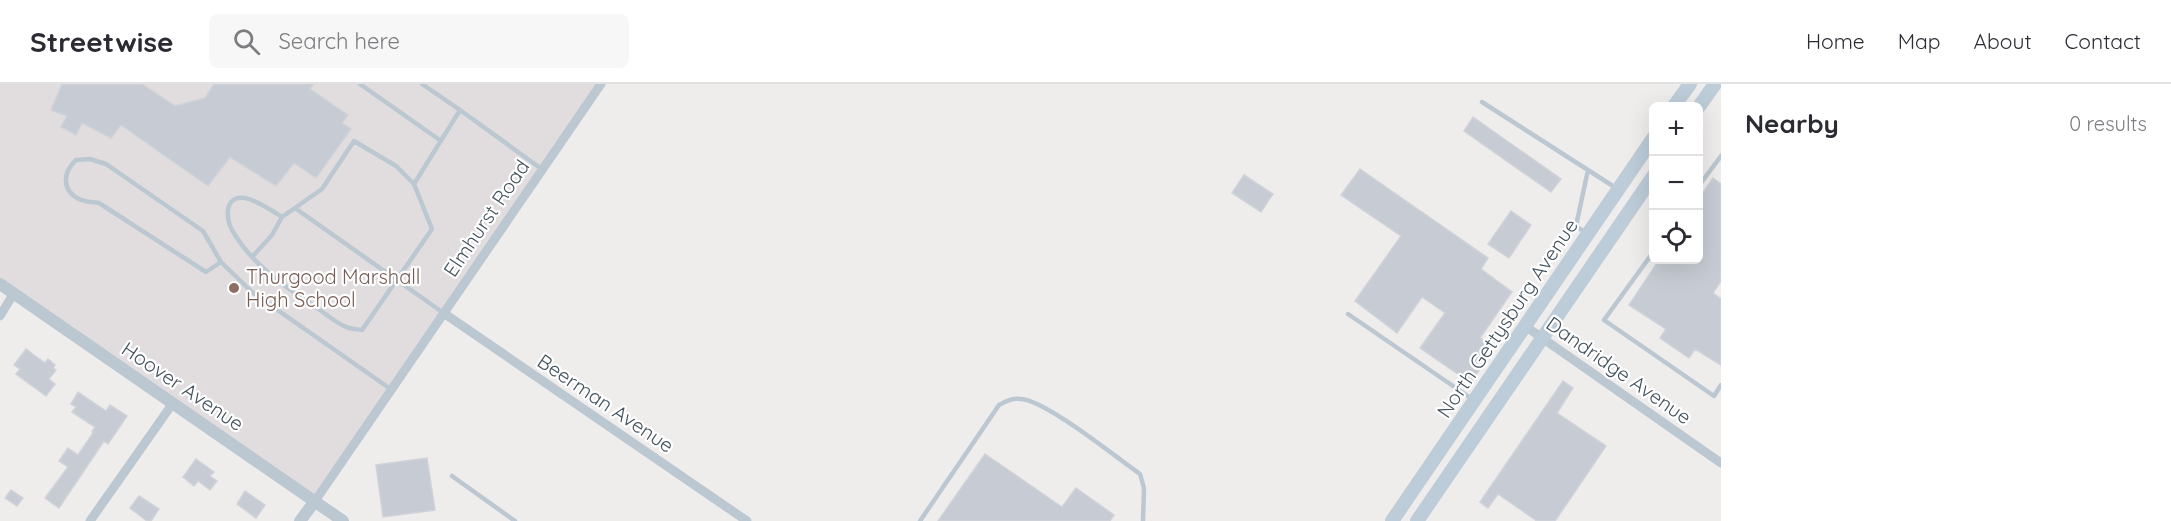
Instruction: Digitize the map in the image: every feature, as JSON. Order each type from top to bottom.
[{"type":"main road","points":[[1677,102],[1690,84]]},
{"type":"main road","points":[[1702,102],[1715,84]]},
{"type":"main road","name":"North Gettysburg Avenue","points":[[1392,521],[1649,143]]},
{"type":"main road","name":"North Gettysburg Avenue","points":[[1417,521],[1649,181]]},
{"type":"street","name":"Elmhurst Road","points":[[300,521],[602,84]]},
{"type":"street","name":"Hoover Avenue","points":[[0,284],[343,521]]},
{"type":"street","points":[[0,316],[14,293]]},
{"type":"street","name":"Beerman Avenue","points":[[444,314],[747,521]]},
{"type":"street","name":"Dandridge Avenue","points":[[1525,326],[1721,463]]},
{"type":"street","points":[[90,521],[173,403]]},
{"type":"lane","points":[[360,84],[441,141]]},
{"type":"lane","points":[[422,84],[543,170]]},
{"type":"lane","points":[[1482,102],[1618,189]]},
{"type":"lane","points":[[414,184],[460,110]]},
{"type":"lane","points":[[252,257],[272,235],[282,217],[322,189],[354,141],[396,166],[414,184],[432,229],[362,330],[345,327],[276,280],[252,257],[231,228],[228,213],[230,204],[241,197],[249,198],[282,217]]},
{"type":"lane","points":[[1703,180],[1721,156]]},
{"type":"lane","points":[[221,262],[206,272],[99,203],[80,200],[68,190],[64,179],[69,166],[76,160],[90,159],[106,164],[203,231],[221,262],[252,292],[392,390]]},
{"type":"lane","points":[[1588,170],[1576,226],[1588,234]]},
{"type":"lane","points":[[295,208],[444,314]]},
{"type":"lane","points":[[1649,257],[1604,320],[1714,396],[1721,385]]},
{"type":"lane","points":[[1348,314],[1474,400]]},
{"type":"lane","points":[[920,521],[999,405],[1009,399],[1021,399],[1049,410],[1140,474],[1144,488],[1143,521]]},
{"type":"lane","points":[[452,476],[515,521]]},
{"type":"shaded area","name":"Thurgood Marshall High School","points":[[0,84],[601,84],[315,501],[0,284]]},
{"type":"building","points":[[62,84],[142,84],[175,106],[205,98],[214,84],[314,84],[310,89],[348,115],[342,123],[351,129],[316,178],[294,163],[276,186],[230,157],[208,186],[121,125],[111,138],[82,123],[76,135],[61,127],[67,116],[51,110]]},
{"type":"building","points":[[1473,117],[1561,179],[1551,192],[1464,131]]},
{"type":"building","points":[[1360,169],[1488,258],[1481,269],[1512,292],[1480,338],[1494,347],[1471,383],[1420,348],[1445,313],[1422,297],[1397,333],[1355,301],[1401,236],[1341,195]]},
{"type":"building","points":[[1244,175],[1273,194],[1261,212],[1232,193]]},
{"type":"building","points":[[1713,178],[1721,184],[1721,281],[1713,293],[1721,299],[1721,365],[1695,349],[1689,358],[1660,338],[1666,329],[1629,305],[1656,264],[1703,264],[1703,193]]},
{"type":"building","points":[[1511,211],[1531,225],[1509,258],[1488,244]]},
{"type":"building","points":[[26,349],[45,363],[48,359],[55,365],[53,368],[56,370],[49,379],[55,384],[46,396],[16,374],[20,369],[14,365]]},
{"type":"building","points":[[1563,381],[1573,388],[1557,413],[1606,446],[1555,521],[1537,521],[1498,494],[1488,508],[1480,502]]},
{"type":"building","points":[[78,392],[106,411],[110,405],[127,416],[108,444],[104,441],[59,508],[45,498],[68,467],[59,461],[68,448],[78,455],[95,427],[72,412],[76,407],[71,404]]},
{"type":"building","points":[[985,454],[1062,507],[1076,488],[1114,515],[1110,521],[938,521]]},
{"type":"building","points":[[427,458],[435,510],[383,517],[376,465]]},
{"type":"building","points":[[196,459],[214,472],[210,476],[217,481],[210,490],[198,481],[194,486],[183,477]]},
{"type":"building","points":[[11,490],[23,498],[17,506],[5,498]]},
{"type":"building","points":[[245,491],[265,505],[256,518],[237,504]]},
{"type":"building","points":[[139,496],[159,509],[151,521],[147,521],[130,508]]},
{"type":"place","name":"Thurgood Marshall High School","points":[[234,288]]}]
